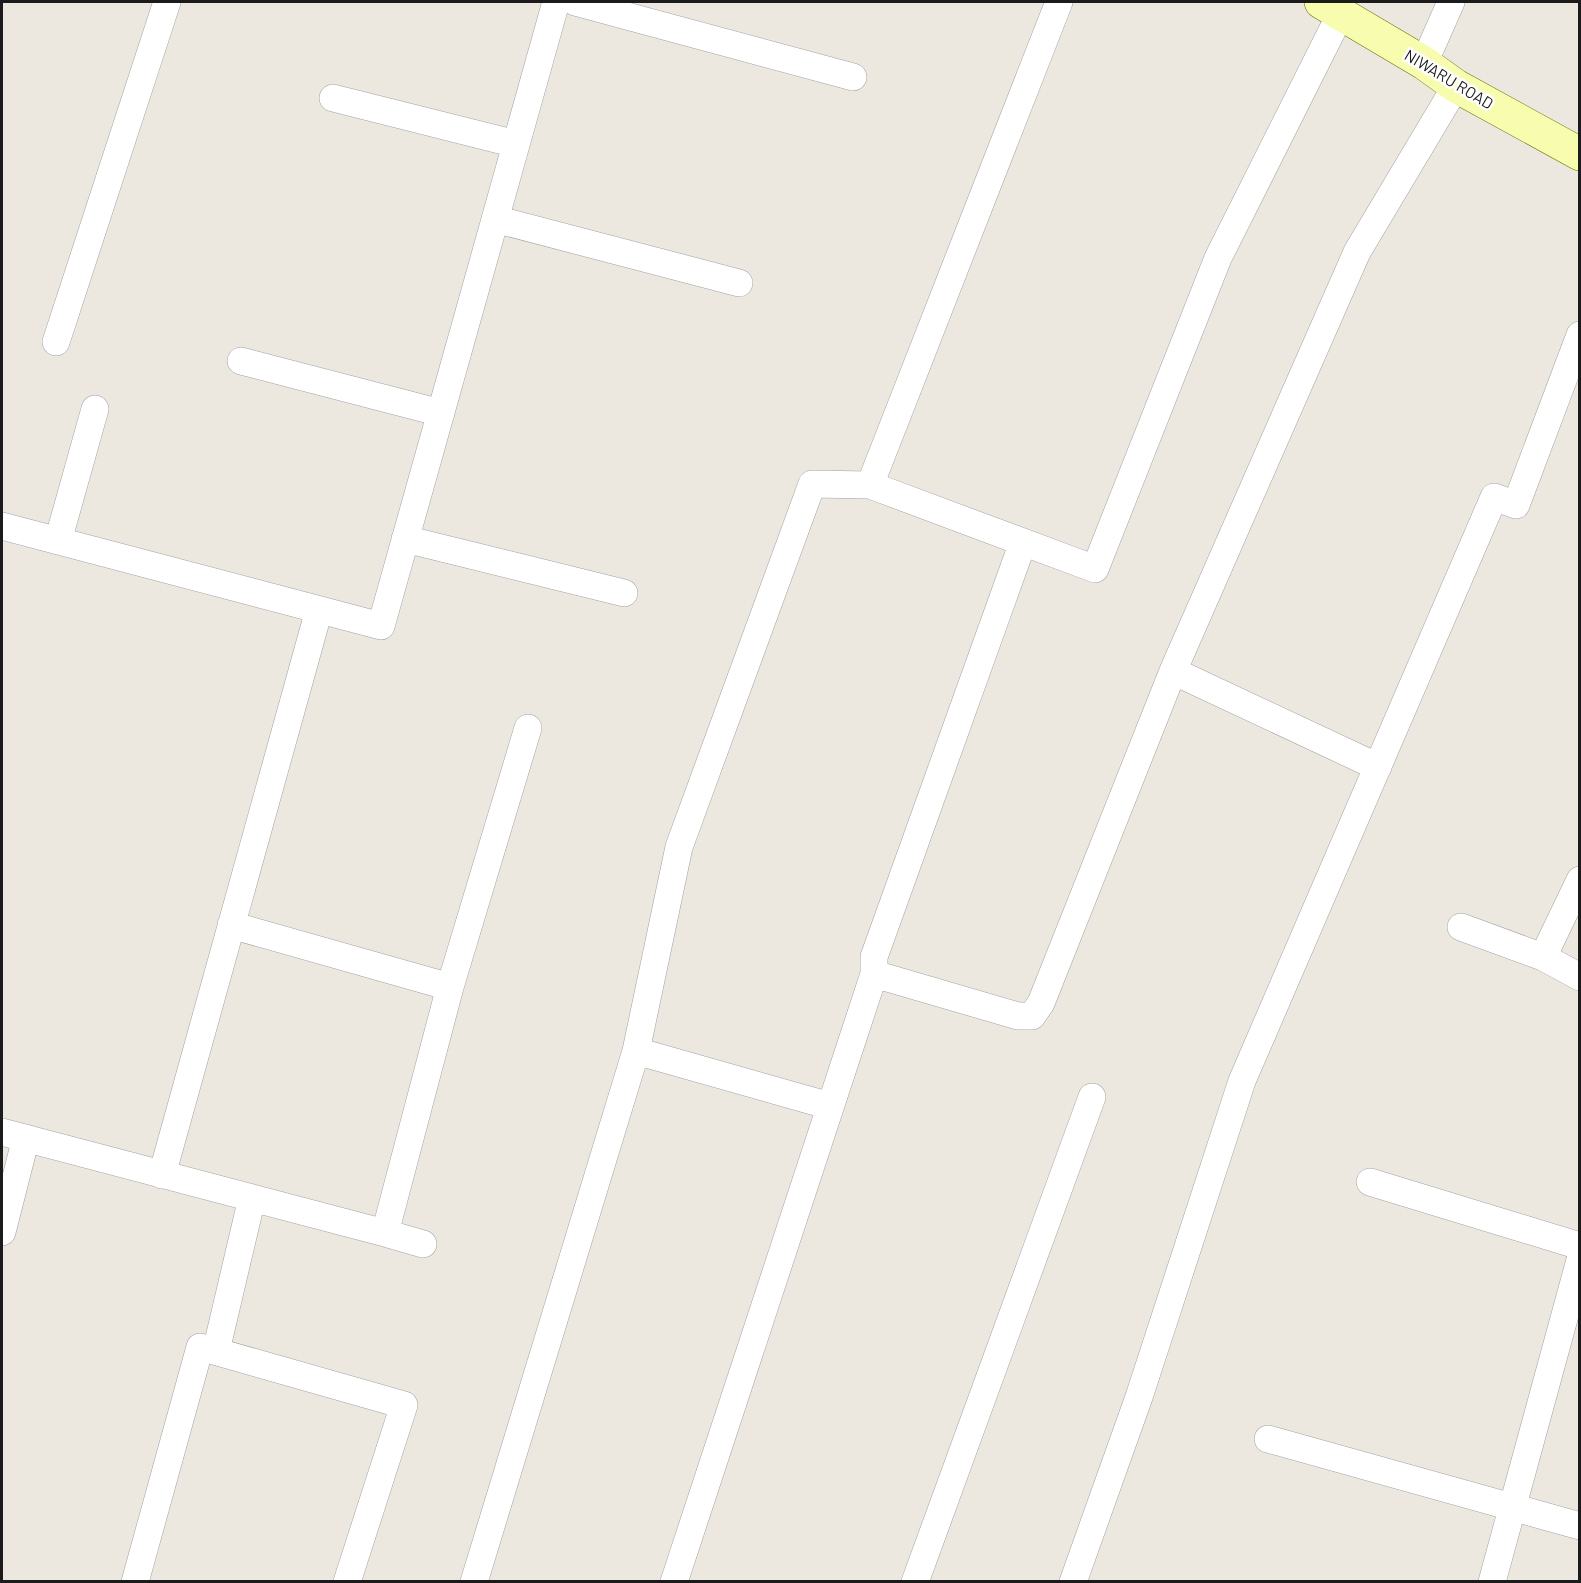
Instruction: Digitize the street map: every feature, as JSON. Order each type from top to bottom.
[{"type":"street","points":[[56,342],[166,2]]},
{"type":"street","points":[[2,528],[381,626],[556,2]]},
{"type":"street","points":[[575,2],[853,77]]},
{"type":"street","points":[[870,485],[1059,2]]},
{"type":"street","points":[[1424,63],[1451,2]]},
{"type":"street","points":[[474,1581],[636,1051],[679,847],[812,484],[870,485],[1095,569],[1218,258],[1331,8]]},
{"type":"street","name":"NIWARU ROAD","points":[[1331,8],[1424,63],[1456,86],[1580,154]]},
{"type":"street","points":[[873,974],[1018,1016],[1032,1016],[1041,1003],[1173,671],[1358,252],[1456,86]]},
{"type":"street","points":[[333,98],[516,144]]},
{"type":"street","points":[[495,219],[739,283]]},
{"type":"street","points":[[1073,1581],[1139,1397],[1242,1081],[1494,497],[1516,505],[1580,335]]},
{"type":"street","points":[[241,361],[441,413]]},
{"type":"street","points":[[58,541],[95,409]]},
{"type":"street","points":[[405,539],[624,593]]},
{"type":"street","points":[[674,1581],[873,974],[873,957],[1023,542]]},
{"type":"street","points":[[162,1175],[319,610]]},
{"type":"street","points":[[1173,671],[1378,767]]},
{"type":"street","points":[[385,1233],[450,987],[528,728]]},
{"type":"street","points":[[1543,957],[1580,880]]},
{"type":"street","points":[[231,925],[450,987]]},
{"type":"street","points":[[1461,927],[1543,957],[1580,977]]},
{"type":"street","points":[[636,1051],[830,1106]]},
{"type":"street","points":[[915,1581],[1092,1097]]},
{"type":"street","points":[[2,1232],[14,1135],[423,1244]]},
{"type":"street","points":[[1371,1182],[1580,1246]]},
{"type":"street","points":[[216,1351],[252,1198]]},
{"type":"street","points":[[1492,1581],[1580,1260]]},
{"type":"street","points":[[135,1581],[200,1347],[404,1405],[346,1581]]},
{"type":"street","points":[[1269,1439],[1580,1526]]}]
